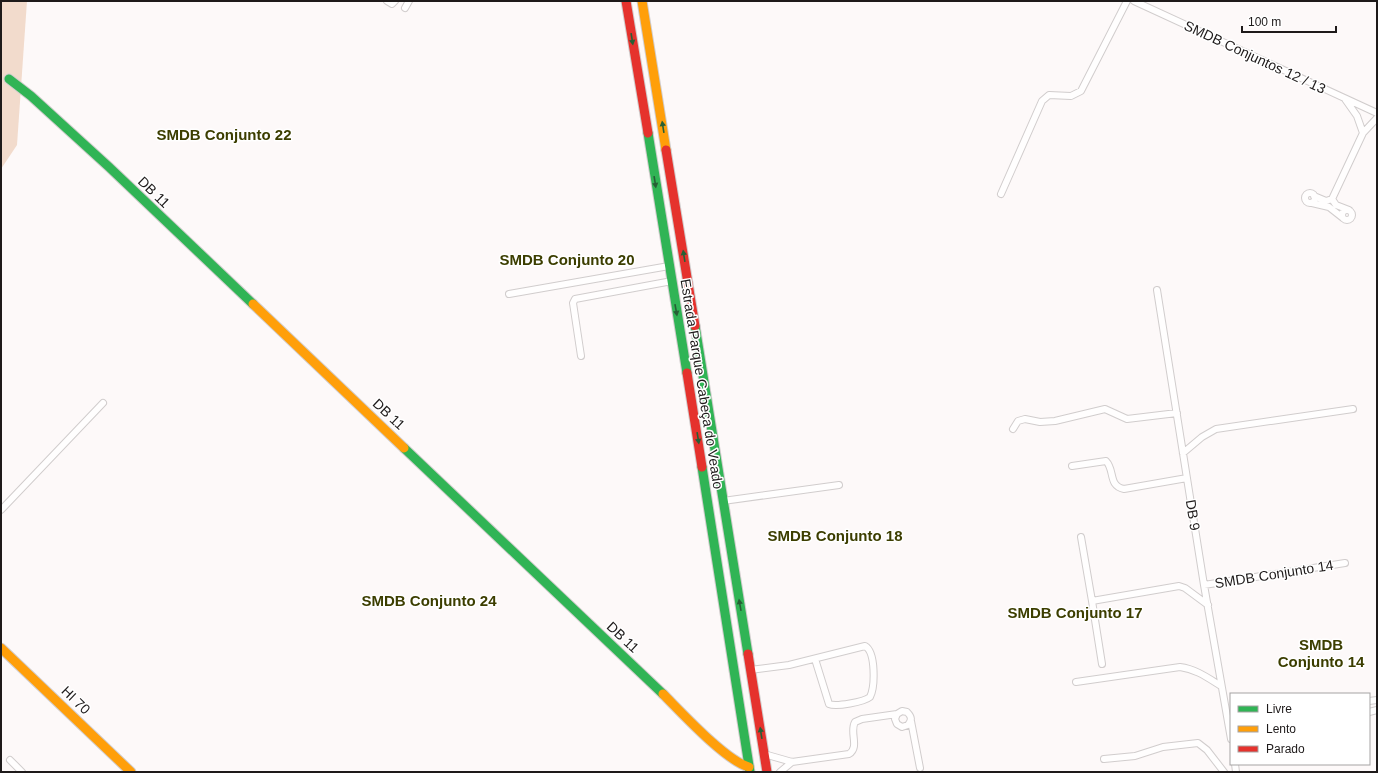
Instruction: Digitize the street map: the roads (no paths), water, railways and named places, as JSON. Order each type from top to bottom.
[{"type":"main road","name":"Estrada Parque Cabeça do Veado","points":[[626,1],[750,769]]},
{"type":"main road","name":"Estrada Parque Cabeça do Veado","points":[[642,1],[767,772]]},
{"type":"main road","name":"DB 11","points":[[9,79],[31,96],[109,167],[728,756],[750,769]]},
{"type":"main road","name":"HI 70","points":[[1,648],[131,772]]},
{"type":"main road","points":[[731,655],[748,653]]},
{"type":"street","points":[[387,1],[390,4],[395,1]]},
{"type":"street","points":[[405,8],[409,1]]},
{"type":"street","points":[[1001,194],[1043,98],[1049,95],[1075,96],[1081,91],[1126,1]]},
{"type":"street","name":"SMDB Conjuntos 12 / 13","points":[[1134,1],[1377,113]]},
{"type":"street","points":[[1344,98],[1357,116],[1363,133]]},
{"type":"street","points":[[1332,199],[1336,205],[1349,210],[1344,211],[1343,218],[1329,207],[1312,203],[1315,199],[1314,196],[1326,201],[1332,199],[1363,133],[1377,118]]},
{"type":"street","points":[[509,294],[669,266]]},
{"type":"street","points":[[581,356],[573,303],[574,299],[672,281]]},
{"type":"street","name":"DB 9","points":[[1157,290],[1204,585],[1229,724]]},
{"type":"street","points":[[1,510],[103,403]]},
{"type":"street","points":[[1013,428],[1016,423],[1022,420],[1055,421],[1105,409],[1127,419],[1176,413]]},
{"type":"street","points":[[1183,453],[1202,437],[1216,429],[1353,409]]},
{"type":"street","points":[[1072,466],[1106,461],[1110,465],[1114,484],[1119,488],[1124,489],[1187,478]]},
{"type":"street","points":[[723,501],[839,485]]},
{"type":"street","points":[[1081,537],[1102,664]]},
{"type":"street","name":"SMDB Conjunto 14","points":[[1204,585],[1345,563]]},
{"type":"street","points":[[1092,601],[1179,586],[1185,588],[1208,605]]},
{"type":"street","points":[[750,670],[789,665],[861,646],[868,648],[872,655],[873,668],[870,697],[864,701],[835,705],[829,704],[815,659]]},
{"type":"street","points":[[1076,682],[1180,667],[1189,668],[1201,673],[1221,686]]},
{"type":"street","points":[[764,754],[792,762],[849,754],[854,750],[853,726],[855,722],[862,719],[897,714],[902,711],[907,712],[911,716],[920,768]]},
{"type":"street","points":[[897,714],[895,719],[897,724],[902,727],[908,726],[911,721]]},
{"type":"street","points":[[1104,758],[1135,756],[1163,747],[1198,743],[1207,750],[1224,772]]},
{"type":"street","points":[[10,760],[22,772]]},
{"type":"street","points":[[780,772],[792,762]]},
{"type":"district","name":"SMDB Conjunto 22","points":[[224,135]]},
{"type":"district","name":"SMDB Conjunto 20","points":[[567,260]]},
{"type":"district","name":"SMDB Conjunto 18","points":[[835,536]]},
{"type":"district","name":"SMDB Conjunto 24","points":[[429,601]]},
{"type":"district","name":"SMDB Conjunto 17","points":[[1075,613]]},
{"type":"district","name":"SMDB Conjunto 14","points":[[1321,654]]}]
